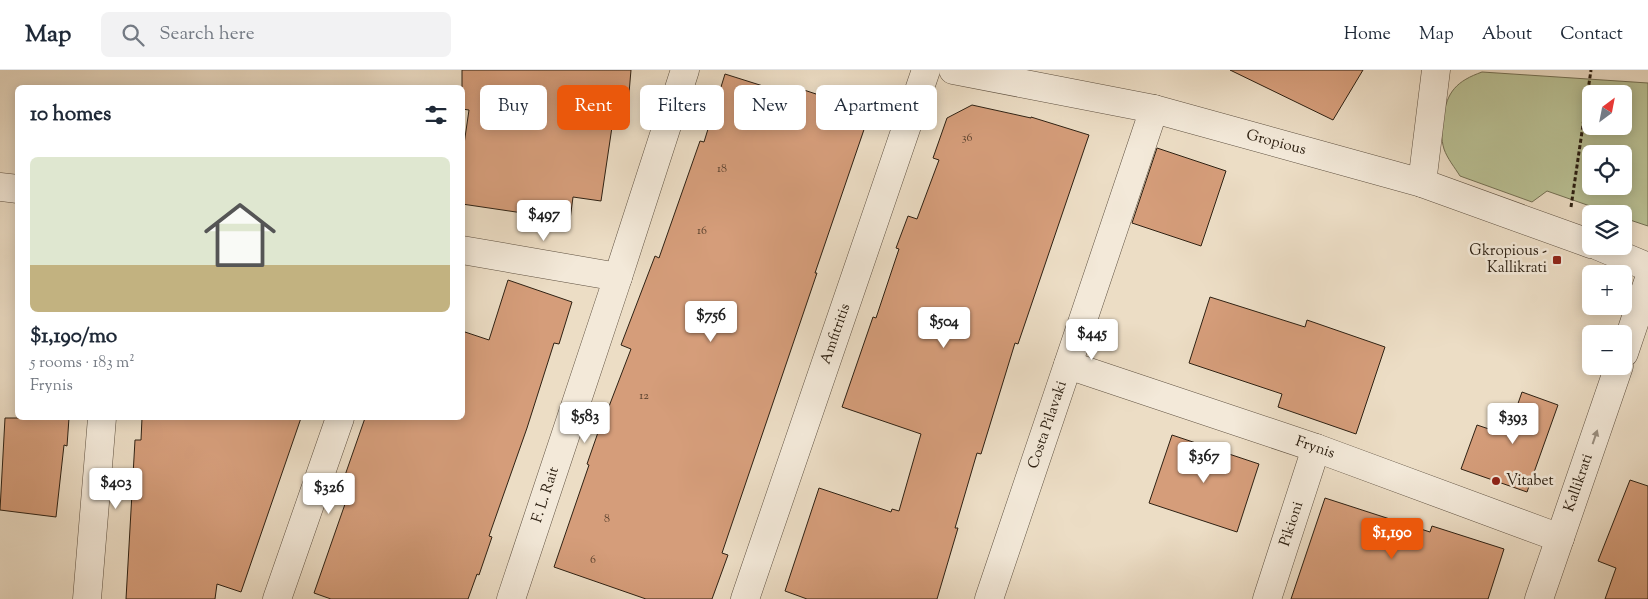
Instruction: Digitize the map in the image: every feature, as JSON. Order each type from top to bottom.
[{"type":"street","name":"F. L. Rait","points":[[511,599],[685,70]]},
{"type":"street","name":"Amfitritis","points":[[745,599],[926,70]]},
{"type":"street","name":"Gropious","points":[[953,70],[1154,109],[1422,183],[1579,239]]},
{"type":"street","points":[[1422,183],[1436,70]]},
{"type":"street","name":"Costa Pilavaki","points":[[989,599],[1154,109]]},
{"type":"street","points":[[0,187],[15,189]]},
{"type":"street","points":[[465,250],[618,276]]},
{"type":"street","points":[[1619,255],[1648,267]]},
{"type":"street","points":[[1632,329],[1648,282]]},
{"type":"street","name":"Frynis","points":[[1068,365],[1316,448],[1560,538]]},
{"type":"street","name":"Kallikrati","points":[[1539,599],[1616,375]]},
{"type":"street","points":[[87,599],[102,420]]},
{"type":"street","points":[[277,599],[339,420]]},
{"type":"street","name":"Pikioni","points":[[1267,599],[1316,448]]},
{"type":"path","points":[[1579,239],[1591,70]]},
{"type":"green space","points":[[1482,72],[1648,83],[1648,226],[1632,221],[1632,205],[1587,205],[1547,191],[1532,202],[1460,176],[1444,149],[1442,122],[1447,101],[1455,88],[1466,79]]},
{"type":"building","points":[[462,70],[631,70],[630,85],[557,85],[557,130],[612,130],[601,201],[573,197],[570,220],[465,204],[465,137],[469,110],[465,109],[465,85],[462,85]]},
{"type":"building","points":[[1230,70],[1363,70],[1333,120]]},
{"type":"building","points":[[725,74],[760,85],[734,85],[734,130],[806,130],[806,91],[816,94],[816,130],[864,130],[722,553],[728,555],[712,599],[646,599],[554,567],[602,421],[631,349],[621,345],[655,256],[659,258],[700,141],[704,142],[708,130],[724,130],[724,85],[722,85]]},
{"type":"building","points":[[972,105],[1031,117],[1089,135],[1018,344],[1015,343],[981,454],[977,453],[937,599],[807,599],[785,591],[819,488],[891,512],[892,509],[899,511],[921,434],[842,407],[873,317],[876,318],[899,249],[896,248],[908,216],[917,219],[939,160],[933,158],[947,118]]},
{"type":"building","points":[[1157,148],[1226,171],[1201,246],[1132,223]]},
{"type":"building","points":[[508,280],[572,302],[559,344],[554,343],[527,428],[489,536],[492,537],[479,575],[477,574],[468,599],[331,599],[314,593],[352,484],[343,481],[364,420],[465,420],[465,332],[489,340]]},
{"type":"building","points":[[1210,297],[1305,327],[1307,320],[1385,347],[1356,434],[1278,407],[1282,394],[1189,363]]},
{"type":"building","points":[[1522,392],[1558,405],[1527,492],[1461,469],[1477,425],[1507,435]]},
{"type":"building","points":[[5,418],[15,418],[15,420],[69,420],[67,446],[64,445],[56,517],[0,510]]},
{"type":"building","points":[[142,420],[300,420],[241,592],[217,584],[215,599],[126,599],[135,440],[141,440]]},
{"type":"building","points":[[1172,435],[1259,464],[1237,532],[1149,503]]},
{"type":"building","points":[[1630,480],[1648,486],[1648,599],[1605,599],[1616,568],[1598,561]]},
{"type":"building","points":[[1325,498],[1430,532],[1432,526],[1504,549],[1488,599],[1291,599]]},
{"type":"place","name":"Gkropious - Kallikrati","points":[[1557,260]]},
{"type":"place","name":"Vitabet","points":[[1496,481]]}]
